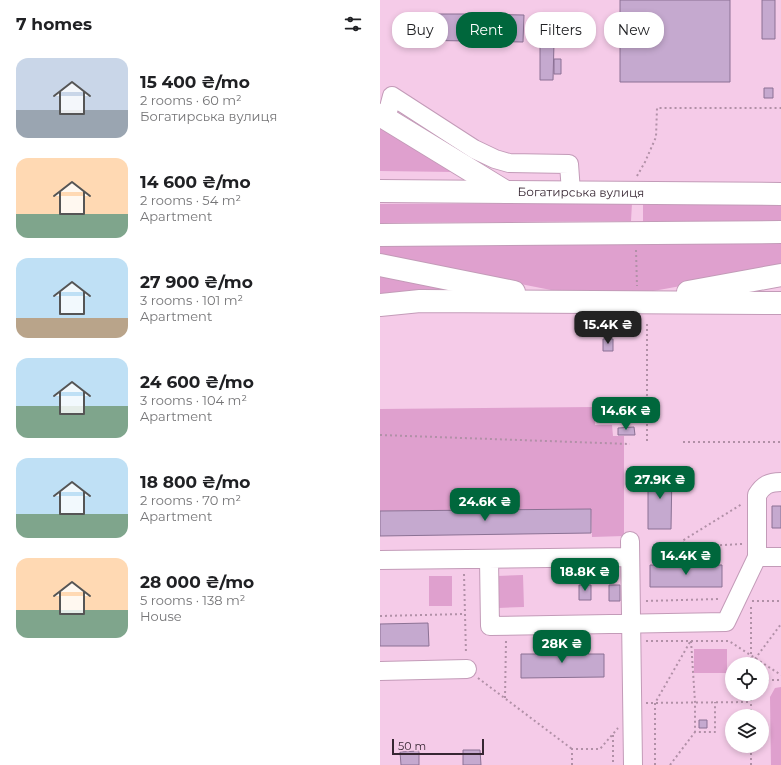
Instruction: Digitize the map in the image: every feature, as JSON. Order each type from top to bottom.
[{"type":"main road","points":[[383,117],[506,192]]},
{"type":"main road","name":"Богатирська вулиця","points":[[380,191],[781,194]]},
{"type":"main road","points":[[380,234],[781,232]]},
{"type":"main road","points":[[380,265],[561,302]]},
{"type":"main road","points":[[638,302],[781,275]]},
{"type":"main road","points":[[380,305],[390,303],[420,302],[781,303]]},
{"type":"lane","points":[[383,117],[392,96],[474,149],[495,159],[509,163],[569,164],[571,192]]},
{"type":"lane","points":[[489,559],[490,626],[726,622],[757,551],[757,495],[766,484],[781,482]]},
{"type":"lane","points":[[380,560],[489,559],[630,549],[633,765]]},
{"type":"lane","points":[[757,551],[781,557]]},
{"type":"lane","points":[[380,671],[467,670]]},
{"type":"path","points":[[636,192],[637,175],[645,162],[656,137],[658,108],[781,108]]},
{"type":"path","points":[[635,232],[638,302]]},
{"type":"path","points":[[647,324],[647,443]]},
{"type":"path","points":[[380,435],[630,444]]},
{"type":"path","points":[[683,442],[781,442]]},
{"type":"path","points":[[757,495],[682,541],[686,547],[757,551]]},
{"type":"path","points":[[464,559],[467,670],[572,749],[600,749]]},
{"type":"path","points":[[631,601],[737,599]]},
{"type":"path","points":[[751,655],[751,601],[781,601]]},
{"type":"path","points":[[380,616],[465,614]]},
{"type":"path","points":[[757,657],[781,624]]},
{"type":"path","points":[[505,699],[506,625]]},
{"type":"path","points":[[631,641],[729,641],[754,657]]},
{"type":"path","points":[[670,765],[695,732],[695,702],[690,641]]},
{"type":"path","points":[[655,765],[655,703],[690,641]]},
{"type":"path","points":[[769,667],[781,675]]},
{"type":"path","points":[[769,680],[781,680]]},
{"type":"path","points":[[695,732],[716,732],[715,702]]},
{"type":"path","points":[[644,703],[751,702],[751,709]]},
{"type":"path","points":[[613,734],[614,765]]},
{"type":"path","points":[[572,749],[572,765]]},
{"type":"path","points":[[751,753],[751,765]]},
{"type":"shaded area","points":[[380,127],[454,172],[380,171]]},
{"type":"shaded area","points":[[643,202],[781,203],[781,223],[643,223]]},
{"type":"shaded area","points":[[632,203],[631,221],[380,223],[380,204]]},
{"type":"shaded area","points":[[380,243],[781,244],[781,268],[642,293],[551,290],[380,256]]},
{"type":"shaded area","points":[[380,274],[456,291],[380,296]]},
{"type":"shaded area","points":[[595,407],[595,425],[612,425],[613,436],[624,436],[624,536],[592,537],[591,509],[380,511],[380,409]]},
{"type":"shaded area","points":[[523,575],[524,607],[498,608],[497,576]]},
{"type":"shaded area","points":[[429,576],[452,576],[452,606],[429,606]]},
{"type":"shaded area","points":[[694,649],[727,649],[727,657],[725,657],[725,673],[694,673]]},
{"type":"shaded area","points":[[781,687],[781,765],[771,765],[770,697],[775,688]]},
{"type":"building","points":[[620,0],[730,0],[730,82],[620,82],[620,48],[664,48],[664,12],[620,12]]},
{"type":"building","points":[[762,0],[775,0],[775,39],[762,39]]},
{"type":"building","points":[[448,14],[456,14],[456,41],[448,41]]},
{"type":"building","points":[[517,15],[524,15],[523,42],[517,42]]},
{"type":"building","points":[[540,48],[554,48],[553,80],[540,80]]},
{"type":"building","points":[[554,59],[561,59],[561,74],[554,74]]},
{"type":"building","points":[[764,88],[773,88],[773,98],[764,98]]},
{"type":"building","points":[[603,339],[613,339],[613,351],[603,351]]},
{"type":"building","points":[[634,427],[635,435],[618,435],[618,428]]},
{"type":"building","points":[[648,471],[672,471],[671,529],[648,529]]},
{"type":"building","points":[[772,506],[781,506],[781,528],[772,528]]},
{"type":"building","points":[[591,509],[591,533],[380,536],[380,511]]},
{"type":"building","points":[[650,565],[722,565],[722,587],[650,587]]},
{"type":"building","points":[[579,585],[591,585],[591,600],[579,600]]},
{"type":"building","points":[[609,585],[620,585],[620,601],[609,601]]},
{"type":"building","points":[[428,623],[429,646],[380,646],[380,624]]},
{"type":"building","points":[[588,645],[588,654],[604,654],[604,677],[521,678],[521,654],[537,654],[537,646],[547,646],[547,654],[577,654],[577,646]]},
{"type":"building","points":[[699,720],[707,720],[707,728],[699,728]]},
{"type":"building","points":[[463,750],[480,750],[481,765],[463,765]]},
{"type":"building","points":[[419,751],[419,765],[401,765],[400,752]]}]
